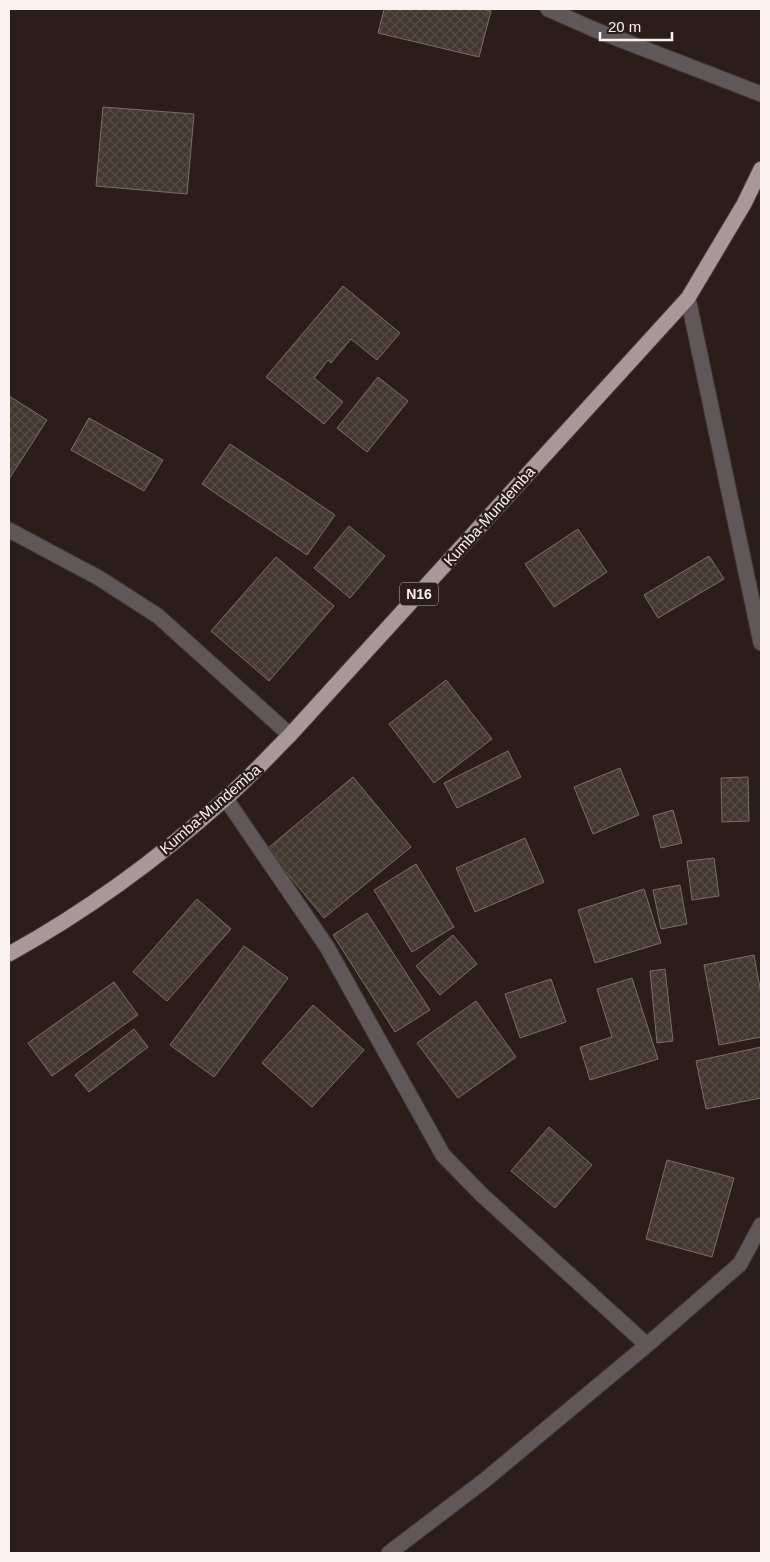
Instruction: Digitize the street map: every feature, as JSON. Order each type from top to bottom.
[{"type":"highway","name":"Kumba-Mundemba","points":[[9,954],[49,932],[127,879],[226,799],[290,735],[688,298],[744,204],[761,169]]},
{"type":"street","points":[[548,9],[592,29],[761,94]]},
{"type":"street","points":[[688,298],[761,643]]},
{"type":"street","points":[[9,530],[99,578],[158,616],[290,735]]},
{"type":"street","points":[[226,799],[327,947],[443,1156],[482,1195],[647,1345]]},
{"type":"street","points":[[389,1553],[485,1480],[647,1345],[740,1264],[761,1224]]},
{"type":"building","points":[[384,9],[481,9],[491,11],[479,57],[378,33]]},
{"type":"building","points":[[103,107],[194,114],[187,194],[96,186]]},
{"type":"building","points":[[343,286],[400,333],[377,360],[351,339],[331,363],[328,360],[314,378],[343,402],[324,424],[266,377]]},
{"type":"building","points":[[378,377],[408,401],[367,452],[337,428]]},
{"type":"building","points":[[9,396],[47,420],[9,479]]},
{"type":"building","points":[[89,418],[163,460],[144,491],[71,450]]},
{"type":"building","points":[[230,444],[335,515],[307,555],[202,484]]},
{"type":"building","points":[[349,526],[385,556],[350,598],[314,568]]},
{"type":"building","points":[[578,529],[607,572],[554,607],[525,564]]},
{"type":"building","points":[[709,556],[724,579],[658,618],[644,595]]},
{"type":"building","points":[[276,557],[334,606],[269,681],[211,631]]},
{"type":"building","points":[[446,680],[492,739],[434,783],[389,724]]},
{"type":"building","points":[[508,751],[521,777],[457,808],[444,783]]},
{"type":"building","points":[[620,768],[639,815],[593,834],[574,787]]},
{"type":"building","points":[[353,777],[411,847],[324,918],[267,849]]},
{"type":"building","points":[[748,777],[749,821],[722,822],[721,778]]},
{"type":"building","points":[[673,810],[682,843],[661,848],[653,816]]},
{"type":"building","points":[[525,838],[544,882],[475,912],[456,868]]},
{"type":"building","points":[[714,858],[719,896],[692,900],[687,861]]},
{"type":"building","points":[[416,864],[454,927],[412,952],[374,890]]},
{"type":"building","points":[[680,885],[687,924],[661,929],[653,890]]},
{"type":"building","points":[[644,889],[661,943],[595,963],[578,910]]},
{"type":"building","points":[[197,899],[231,929],[167,1001],[133,972]]},
{"type":"building","points":[[367,913],[430,1010],[395,1032],[333,935]]},
{"type":"building","points":[[453,935],[477,964],[440,995],[416,966]]},
{"type":"building","points":[[244,946],[288,978],[214,1077],[170,1045]]},
{"type":"building","points":[[754,955],[761,994],[761,1037],[719,1045],[704,965]]},
{"type":"building","points":[[665,969],[673,1041],[657,1043],[650,971]]},
{"type":"building","points":[[632,978],[658,1059],[590,1080],[580,1047],[612,1037],[597,989]]},
{"type":"building","points":[[551,979],[566,1022],[520,1038],[505,994]]},
{"type":"building","points":[[114,982],[138,1015],[52,1076],[28,1043]]},
{"type":"building","points":[[476,1001],[516,1057],[458,1098],[417,1043]]},
{"type":"building","points":[[313,1005],[364,1050],[312,1107],[262,1063]]},
{"type":"building","points":[[134,1029],[148,1047],[89,1092],[75,1075]]},
{"type":"building","points":[[761,1047],[761,1098],[706,1109],[696,1061]]},
{"type":"building","points":[[549,1127],[592,1165],[555,1208],[511,1171]]},
{"type":"building","points":[[667,1160],[734,1178],[712,1257],[646,1239]]}]
